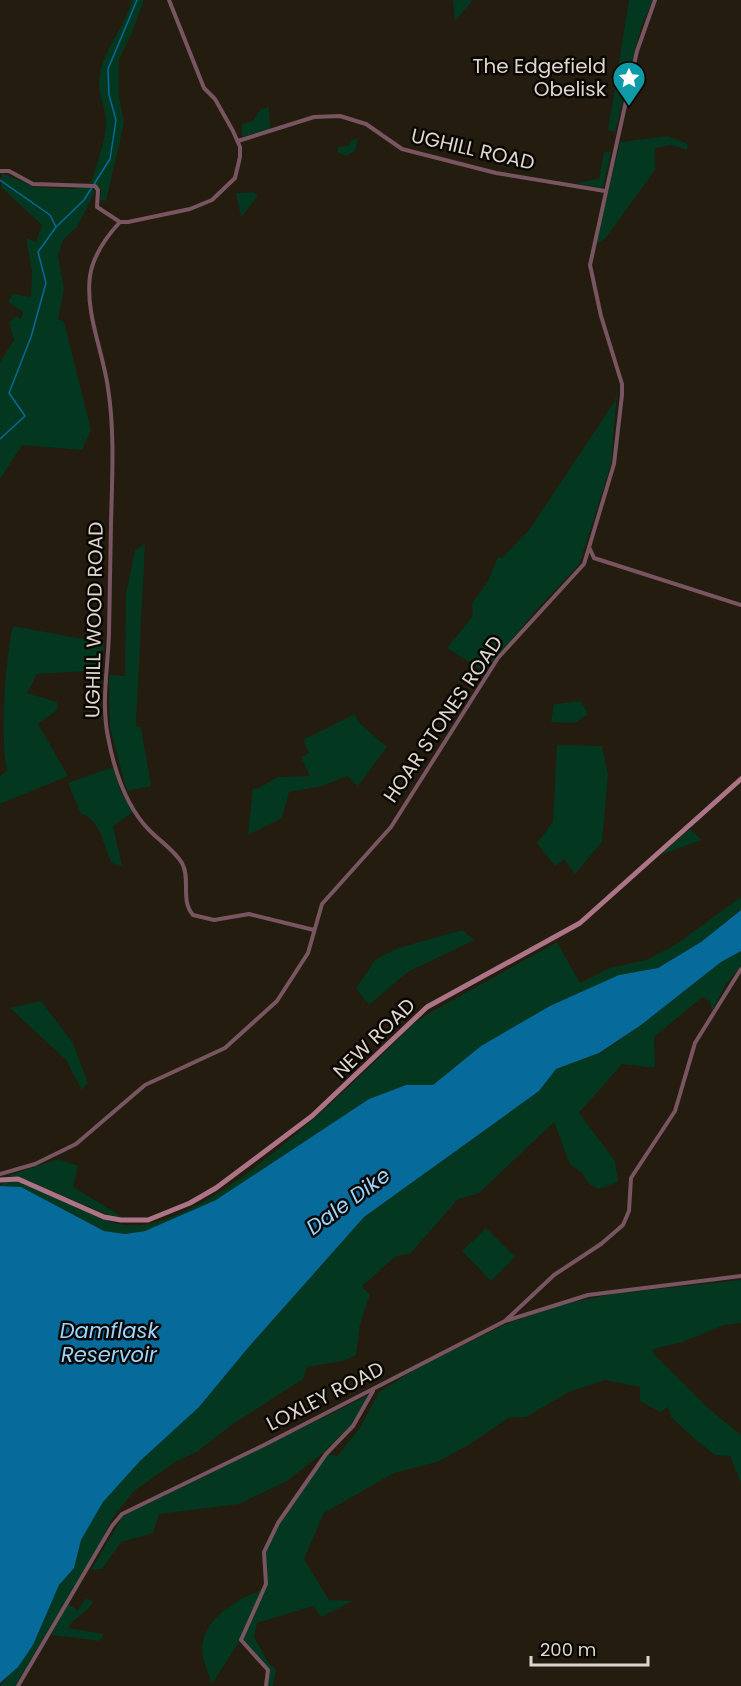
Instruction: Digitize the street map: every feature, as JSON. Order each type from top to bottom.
[{"type":"street","points":[[0,171],[9,171],[27,182],[48,186],[93,185],[98,190],[98,207],[120,222],[175,213],[212,200],[235,178],[240,157],[238,141],[215,99],[204,88],[169,0]]},
{"type":"street","name":"HOAR STONES ROAD","points":[[0,1174],[61,1153],[90,1134],[145,1085],[225,1048],[277,1001],[308,953],[322,904],[391,827],[498,658],[541,608],[572,579],[585,561],[614,464],[622,395],[622,384],[601,316],[590,265],[643,28],[655,0]]},
{"type":"street","name":"UGHILL ROAD","points":[[238,141],[320,116],[340,116],[366,124],[402,149],[496,173],[605,191]]},
{"type":"street","name":"UGHILL WOOD ROAD","points":[[120,222],[106,238],[93,266],[90,282],[93,317],[109,389],[113,457],[104,698],[105,719],[112,756],[123,791],[135,810],[149,830],[182,863],[186,897],[193,915],[214,920],[249,914],[314,930]]},
{"type":"street","points":[[589,548],[594,558]]},
{"type":"street","points":[[585,561],[594,558],[741,605]]},
{"type":"street","name":"NEW ROAD","points":[[0,1180],[18,1179],[104,1216],[121,1220],[148,1220],[190,1203],[216,1188],[312,1116],[427,1007],[580,923],[741,779]]},
{"type":"street","points":[[505,1321],[554,1275],[623,1225],[629,1210],[631,1178],[675,1111],[695,1043],[741,969]]},
{"type":"street","name":"LOXLEY ROAD","points":[[18,1686],[112,1526],[122,1514],[373,1390],[505,1321],[588,1296],[741,1276]]},
{"type":"street","points":[[266,1686],[268,1670],[241,1640],[266,1584],[264,1552],[278,1523],[326,1455],[353,1426],[373,1390]]},
{"type":"green space","points":[[132,0],[144,0],[119,59],[119,97],[124,123],[106,201],[100,200],[101,190],[91,183],[106,124],[99,81],[108,50]]},
{"type":"green space","points":[[453,0],[473,0],[455,21]]},
{"type":"green space","points":[[629,0],[653,0],[641,27],[615,132],[608,130]]},
{"type":"green space","points":[[269,107],[270,129],[242,137],[242,124],[253,121],[261,109]]},
{"type":"green space","points":[[668,136],[688,144],[687,150],[671,145],[655,148],[655,170],[605,239],[596,244],[620,142]]},
{"type":"green space","points":[[358,139],[355,151],[346,156],[338,153],[338,147],[348,146],[352,140]]},
{"type":"green space","points":[[604,152],[611,152],[603,188],[576,183],[599,179]]},
{"type":"green space","points":[[2,173],[34,187],[72,189],[89,186],[95,192],[77,227],[63,240],[58,256],[64,289],[58,319],[64,322],[91,430],[82,450],[22,445],[0,479],[0,362],[14,340],[9,322],[16,316],[21,319],[23,312],[8,302],[13,294],[31,297],[32,271],[26,238],[36,242],[42,225],[1,187]]},
{"type":"green space","points":[[254,192],[258,196],[241,217],[236,193]]},
{"type":"green space","points":[[618,379],[611,464],[579,565],[538,608],[485,672],[447,648],[473,616],[472,603],[487,583],[498,557],[502,558],[529,530],[615,401]]},
{"type":"green space","points":[[145,544],[136,722],[137,727],[141,727],[151,786],[127,791],[110,728],[109,675],[125,676],[126,594],[135,550]]},
{"type":"green space","points":[[13,626],[104,643],[102,670],[37,674],[27,693],[57,702],[57,710],[38,724],[68,776],[0,804],[0,776],[7,770],[4,700]]},
{"type":"green space","points":[[581,701],[588,714],[575,723],[551,722],[554,704]]},
{"type":"green space","points":[[355,714],[358,722],[387,747],[358,786],[347,776],[322,786],[289,792],[282,818],[248,835],[253,788],[257,789],[278,777],[310,776],[301,757],[309,753],[303,740]]},
{"type":"green space","points":[[557,745],[602,746],[608,775],[602,842],[575,874],[564,859],[555,866],[537,843],[553,822]]},
{"type":"green space","points":[[113,767],[121,792],[133,812],[113,826],[122,866],[112,863],[101,834],[88,817],[81,814],[68,783]]},
{"type":"green space","points":[[690,829],[702,840],[660,855]]},
{"type":"green space","points":[[741,897],[741,909],[701,942],[658,968],[619,975],[481,1046],[433,1085],[406,1085],[369,1099],[216,1200],[145,1231],[125,1234],[104,1231],[21,1187],[0,1186],[4,1182],[18,1182],[117,1224],[158,1222],[196,1206],[236,1181],[278,1149],[355,1081],[412,1025],[426,1015],[557,942],[580,983],[610,968],[646,960],[675,945]]},
{"type":"green space","points":[[462,930],[474,940],[408,972],[369,1005],[356,988],[376,959],[398,948]]},
{"type":"green space","points":[[741,951],[741,965],[726,984],[712,1011],[710,1001],[702,997],[654,1037],[655,1068],[622,1064],[579,1113],[615,1161],[618,1182],[599,1189],[590,1185],[582,1173],[570,1164],[554,1122],[479,1193],[458,1199],[411,1253],[395,1257],[362,1286],[370,1295],[360,1324],[356,1355],[343,1361],[307,1367],[303,1379],[233,1424],[198,1451],[177,1461],[134,1491],[111,1520],[99,1546],[15,1686],[0,1686],[33,1645],[59,1585],[74,1568],[81,1540],[103,1502],[140,1461],[199,1407],[364,1217],[539,1091],[556,1069],[600,1053],[641,1025],[721,962]]},
{"type":"green space","points":[[41,1001],[73,1043],[88,1083],[82,1090],[66,1060],[10,1008]]},
{"type":"green space","points":[[58,1159],[78,1166],[73,1187],[124,1218],[106,1214],[19,1177],[7,1176]]},
{"type":"green space","points":[[486,1228],[515,1257],[491,1281],[462,1251]]},
{"type":"green space","points":[[741,1280],[741,1323],[724,1325],[683,1342],[653,1349],[653,1353],[710,1410],[741,1435],[741,1483],[730,1456],[715,1455],[697,1441],[671,1417],[668,1407],[660,1412],[640,1401],[640,1387],[605,1380],[569,1392],[526,1417],[508,1418],[467,1446],[437,1462],[394,1473],[324,1513],[304,1559],[329,1600],[353,1601],[321,1617],[313,1606],[257,1623],[254,1637],[269,1664],[276,1669],[273,1686],[268,1686],[269,1670],[241,1639],[212,1684],[202,1652],[204,1637],[209,1627],[224,1610],[263,1590],[265,1585],[264,1553],[273,1530],[290,1502],[326,1454],[337,1456],[360,1428],[379,1392],[417,1368],[506,1324],[564,1304],[612,1294]]},
{"type":"green space","points":[[369,1395],[351,1425],[323,1453],[287,1481],[239,1504],[159,1514],[153,1533],[121,1542],[102,1569],[91,1570],[123,1516]]},
{"type":"green space","points":[[86,1598],[93,1602],[68,1628],[104,1634],[100,1641],[51,1635],[68,1604],[78,1610]]},
{"type":"water","name":"Damflask Reservoir","points":[[741,910],[741,951],[721,962],[641,1025],[599,1053],[556,1069],[539,1091],[364,1217],[199,1407],[140,1461],[103,1502],[81,1540],[74,1568],[59,1585],[33,1645],[18,1667],[0,1683],[0,1186],[21,1187],[104,1231],[125,1234],[145,1231],[216,1200],[369,1099],[406,1085],[433,1085],[481,1046],[550,1006],[619,975],[658,968],[701,942]]},
{"type":"waterway","points":[[0,439],[25,416],[9,393],[31,337],[46,283],[38,252],[56,227],[84,200],[110,159],[116,120],[109,95],[108,69],[137,0]]},
{"type":"waterway","points":[[0,180],[50,215],[56,227]]},
{"type":"place","name":"The Edgefield Obelisk","points":[[629,107]]},
{"type":"water label","name":"Dale Dike","points":[[348,1201]]}]
